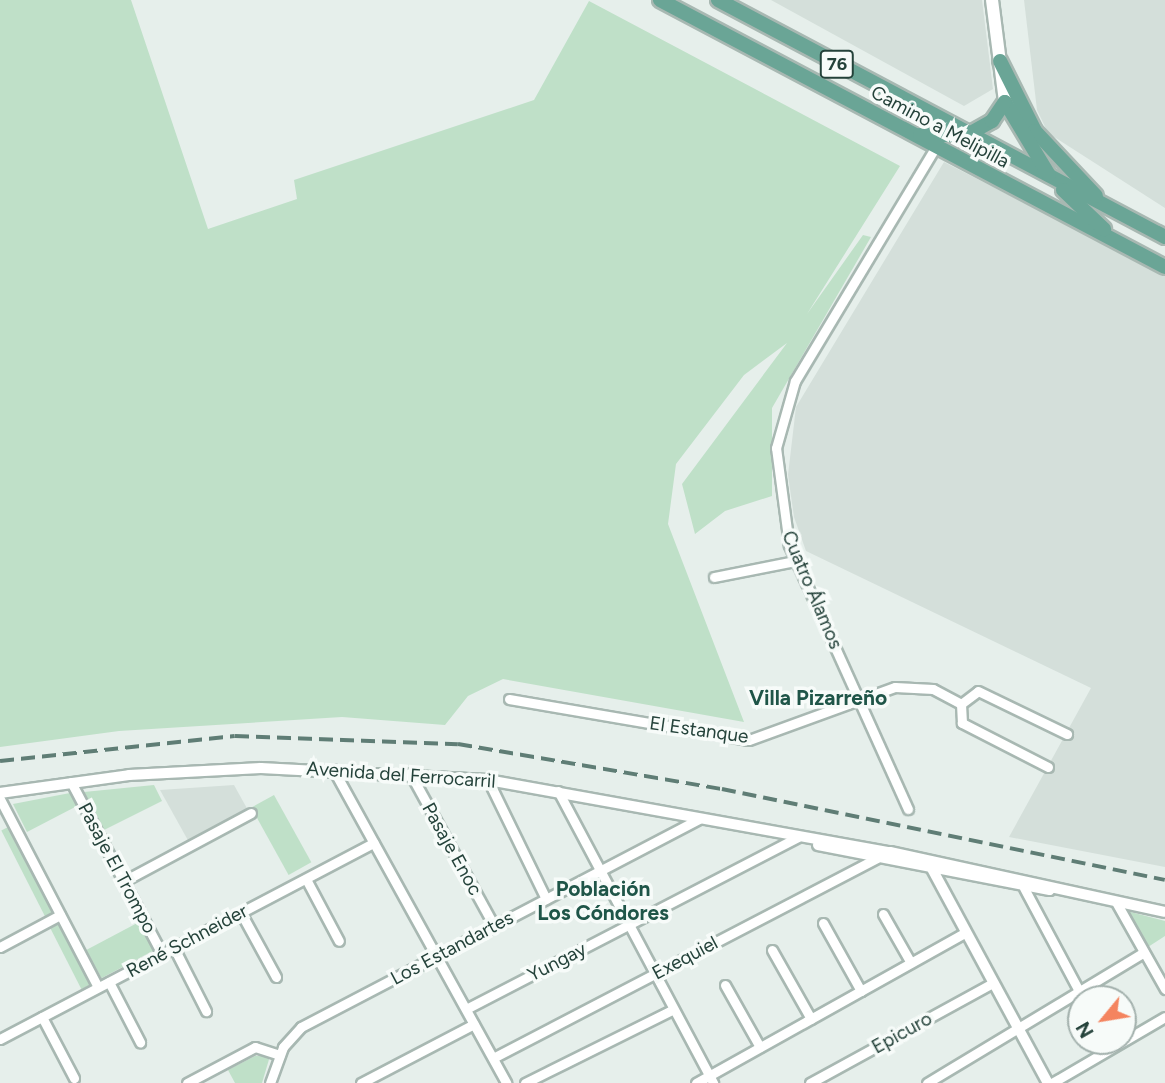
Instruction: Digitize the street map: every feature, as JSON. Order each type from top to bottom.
[{"type":"main road","name":"Camino a Melipilla","points":[[660,0],[1165,267]]},
{"type":"main road","name":"Camino a Melipilla","points":[[718,0],[1054,181],[1165,237]]},
{"type":"main road","points":[[992,0],[1005,102],[1054,181],[1127,248]]},
{"type":"main road","points":[[1000,61],[1040,138],[1106,208]]},
{"type":"main road","points":[[830,90],[843,67]]},
{"type":"main road","points":[[962,132],[987,113],[1002,80]]},
{"type":"main road","points":[[913,134],[962,132],[992,121],[1005,102]]},
{"type":"street","name":"Cuatro Álamos","points":[[908,810],[795,561],[776,475],[783,409],[936,146]]},
{"type":"street","points":[[714,577],[795,561]]},
{"type":"street","name":"El Estanque","points":[[509,699],[749,740],[859,698],[910,685],[961,704]]},
{"type":"street","points":[[1048,767],[962,723],[961,704],[978,691],[1067,734]]},
{"type":"street","points":[[333,768],[506,1083]]},
{"type":"street","name":"Avenida del Ferrocarril","points":[[0,793],[71,782],[212,769],[333,768],[488,780],[798,836],[1165,912]]},
{"type":"street","name":"Pasaje Enoc","points":[[410,773],[494,926]]},
{"type":"street","points":[[488,780],[546,898]]},
{"type":"street","name":"Pasaje El Trompo","points":[[71,782],[162,954]]},
{"type":"street","points":[[558,791],[653,975],[711,1080]]},
{"type":"street","points":[[0,799],[98,987]]},
{"type":"street","points":[[124,881],[251,813]]},
{"type":"street","name":"Los Estandartes","points":[[270,1083],[280,1055],[301,1027],[698,819]]},
{"type":"street","name":"Avenida del Ferrocarril","points":[[798,836],[877,858],[929,864],[1024,888],[1056,890]]},
{"type":"street","name":"Yungay","points":[[466,1009],[798,836]]},
{"type":"street","name":"René Schneider","points":[[0,1039],[374,843]]},
{"type":"street","name":"Exequiel","points":[[493,1058],[877,858]]},
{"type":"street","points":[[929,864],[1050,1083],[1165,1017]]},
{"type":"street","points":[[306,879],[339,941]]},
{"type":"street","points":[[1024,888],[1076,985]]},
{"type":"street","points":[[1116,902],[1165,989]]},
{"type":"street","points":[[241,912],[276,977]]},
{"type":"street","points":[[883,914],[911,963]]},
{"type":"street","points":[[0,947],[60,915]]},
{"type":"street","points":[[823,923],[861,991]]},
{"type":"street","points":[[696,1083],[711,1080],[760,1047],[966,932]]},
{"type":"street","name":"Pasaje El Trompo","points":[[174,948],[206,1011]]},
{"type":"street","points":[[772,950],[811,1019]]},
{"type":"street","points":[[1089,985],[1144,952]]},
{"type":"street","points":[[109,982],[140,1042]]},
{"type":"street","name":"Epicuro","points":[[810,1083],[993,983]]},
{"type":"street","points":[[725,985],[760,1047]]},
{"type":"street","points":[[927,1083],[1020,1032],[1067,999]]},
{"type":"street","points":[[524,1083],[672,1010]]},
{"type":"street","points":[[42,1017],[74,1078]]},
{"type":"street","points":[[361,1083],[474,1024]]},
{"type":"street","points":[[187,1083],[255,1047],[280,1055]]},
{"type":"shaded area","points":[[771,0],[982,0],[993,89],[964,106]]},
{"type":"shaded area","points":[[1024,0],[1165,0],[1165,208],[1048,133],[1037,110]]},
{"type":"shaded area","points":[[944,162],[1165,275],[1165,867],[1009,837],[1091,688],[806,551],[794,517],[788,475],[796,407]]},
{"type":"shaded area","points":[[234,785],[249,812],[190,844],[160,790]]},
{"type":"green space","points":[[0,0],[131,0],[208,229],[297,199],[294,180],[534,100],[589,1],[900,166],[807,314],[863,235],[871,237],[772,408],[772,496],[725,511],[695,534],[682,484],[787,343],[744,375],[676,464],[668,524],[744,722],[503,679],[468,696],[445,725],[342,717],[119,731],[0,747]]},
{"type":"green space","points":[[154,785],[162,801],[104,830],[84,792]]},
{"type":"green space","points":[[70,793],[77,806],[27,832],[13,804]]},
{"type":"green space","points":[[274,795],[311,862],[289,875],[251,808]]},
{"type":"green space","points":[[12,825],[56,911],[45,917],[1,830]]},
{"type":"green space","points":[[1127,911],[1165,921],[1165,936],[1148,947]]},
{"type":"green space","points":[[59,921],[91,984],[81,989],[49,926]]},
{"type":"green space","points":[[141,921],[156,949],[101,978],[86,950]]},
{"type":"green space","points":[[255,1056],[270,1056],[262,1083],[235,1083],[228,1070]]},
{"type":"railway","points":[[0,761],[235,736],[458,744],[722,789],[1165,880]]},
{"type":"district","name":"Villa Pizarreño","points":[[818,698]]},
{"type":"district","name":"Población Los Cóndores","points":[[603,901]]}]
